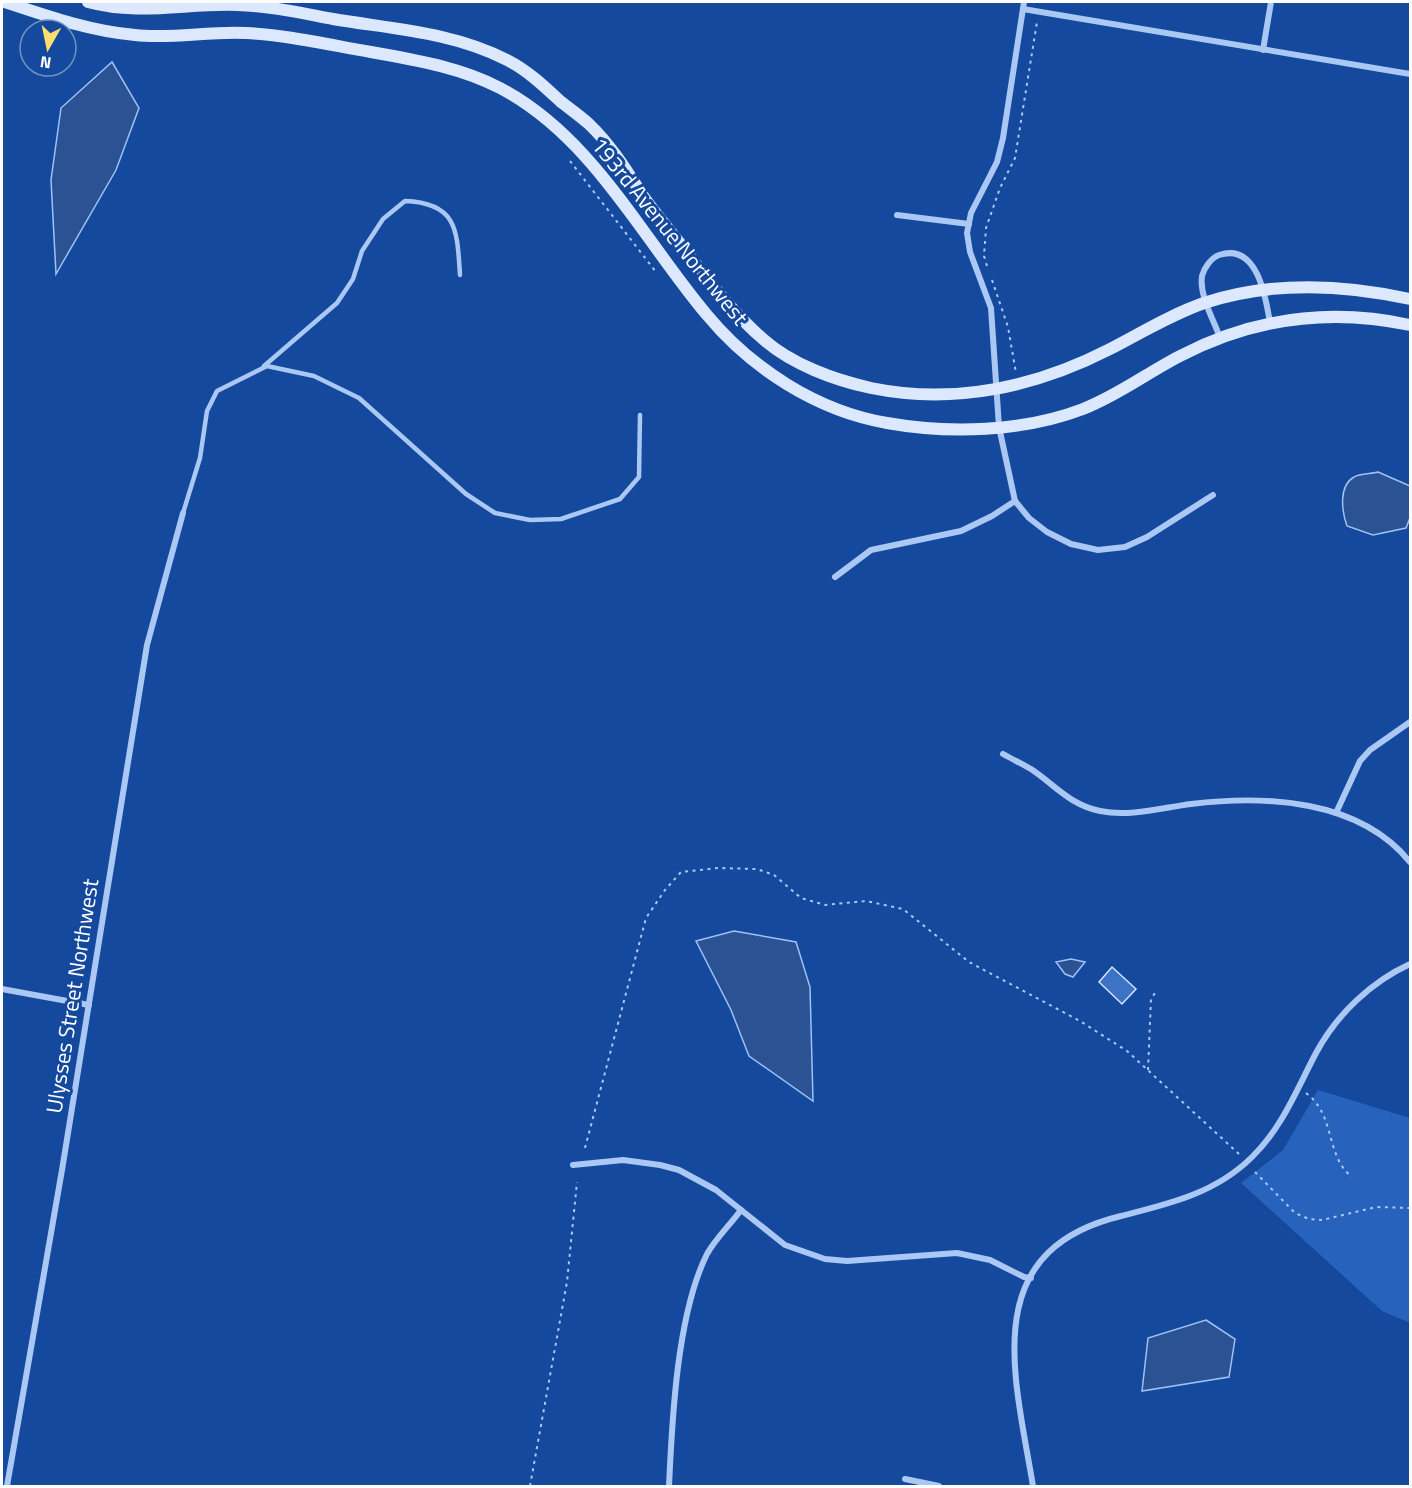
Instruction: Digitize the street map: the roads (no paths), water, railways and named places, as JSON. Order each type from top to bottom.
[{"type":"street","name":"193rd Avenue Northwest","points":[[5,2],[75,25],[128,35],[247,33],[405,58],[472,75],[525,103],[569,141],[628,208],[706,315],[751,358],[801,393],[861,417],[916,426],[999,427],[1081,410],[1220,338],[1270,323],[1339,316],[1410,325]]},
{"type":"street","name":"193rd Avenue Northwest","points":[[88,2],[102,6],[146,8],[178,9],[235,4],[284,9],[446,38],[507,60],[537,79],[589,124],[629,172],[644,196],[706,276],[765,342],[814,369],[869,387],[945,395],[1023,384],[1065,370],[1159,322],[1207,302],[1264,290],[1316,286],[1368,291],[1410,299]]},
{"type":"street","points":[[1263,50],[1271,2]]},
{"type":"street","points":[[1213,495],[1147,537],[1125,547],[1098,550],[1071,544],[1047,532],[1029,518],[1015,501],[999,427],[991,308],[970,252],[967,233],[970,213],[997,162],[1003,138],[1024,5],[1039,12],[1410,74]]},
{"type":"street","points":[[897,215],[969,224]]},
{"type":"street","points":[[1220,338],[1202,286],[1203,274],[1209,263],[1219,255],[1232,254],[1244,258],[1255,269],[1264,290],[1270,323]]},
{"type":"street","points":[[836,577],[871,550],[961,531],[992,516],[1015,501]]},
{"type":"street","name":"Ulysses Street Northwest","points":[[7,1486],[89,1005],[147,645],[183,513]]},
{"type":"street","points":[[1336,813],[1360,761],[1370,750],[1410,722]]},
{"type":"street","points":[[1003,754],[1032,770],[1068,798],[1100,811],[1132,812],[1238,800],[1297,805],[1336,813],[1362,823],[1381,836],[1410,862]]},
{"type":"street","points":[[1033,1486],[1012,1341],[1017,1308],[1030,1278],[1047,1255],[1075,1232],[1090,1224],[1177,1202],[1233,1173],[1252,1157],[1276,1127],[1323,1042],[1344,1015],[1380,981],[1410,963]]},
{"type":"street","points":[[2,989],[89,1005]]},
{"type":"street","points":[[573,1165],[622,1160],[660,1165],[698,1179],[785,1245],[825,1259],[847,1261],[957,1253],[990,1260],[1030,1278]]},
{"type":"street","points":[[669,1486],[678,1373],[694,1288],[708,1254],[741,1210]]},
{"type":"street","points":[[905,1479],[939,1486]]},
{"type":"lane","points":[[260,369],[338,303],[353,279],[362,251],[383,219],[405,201],[423,201],[443,210],[457,230],[460,275]]},
{"type":"lane","points":[[183,513],[200,458],[207,411],[217,392],[267,366],[314,376],[359,398],[466,494],[495,513],[530,520],[561,519],[620,499],[639,477],[640,415]]}]
